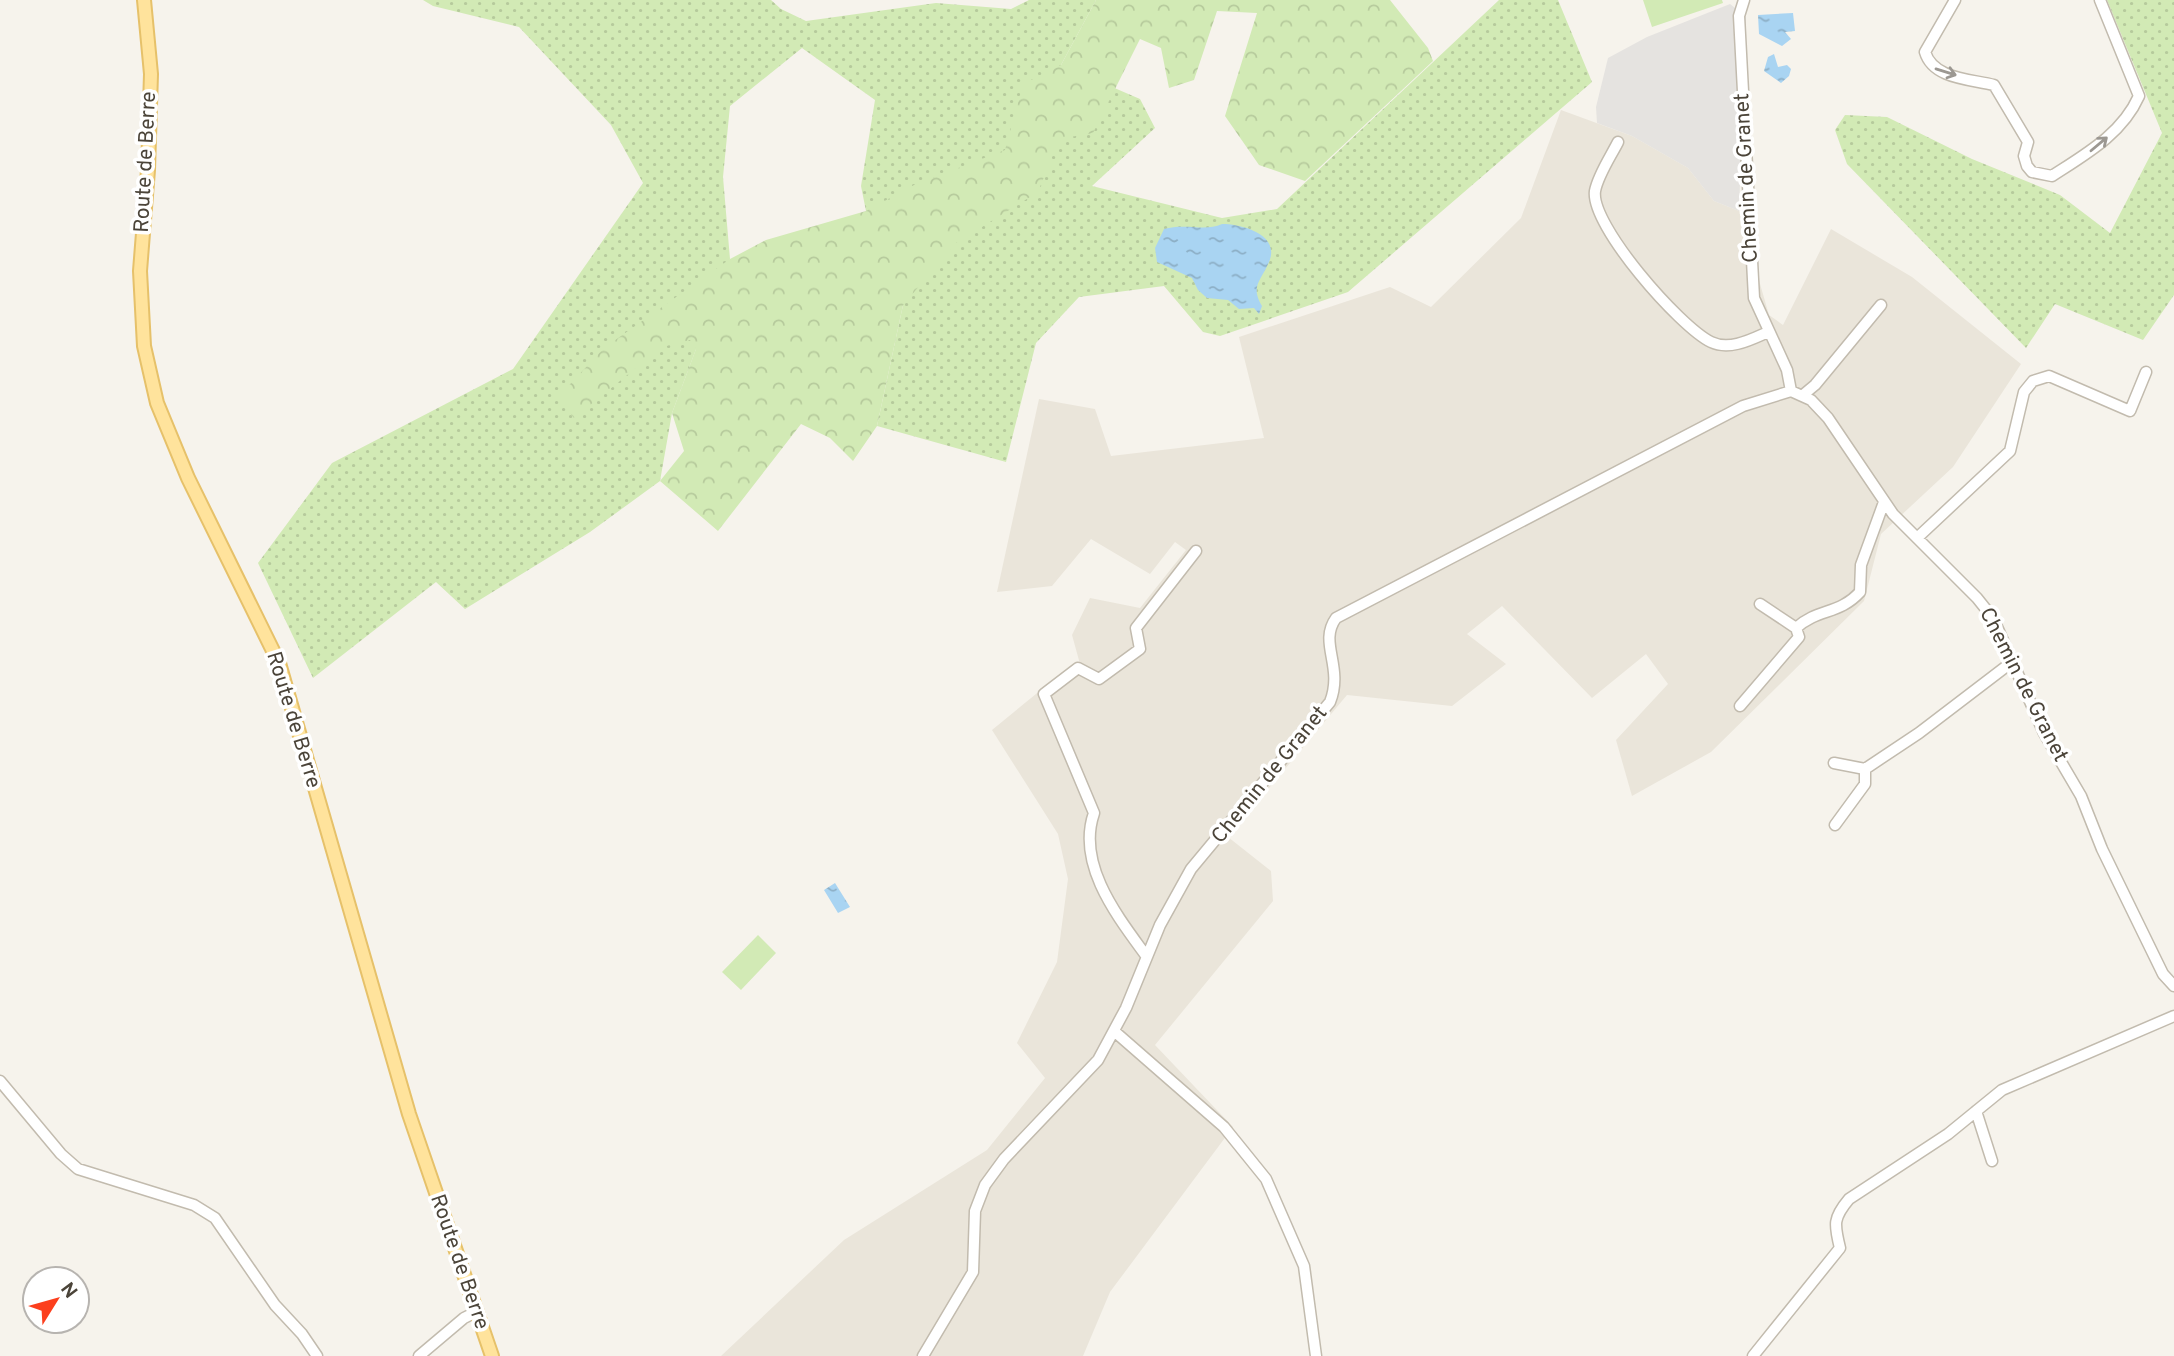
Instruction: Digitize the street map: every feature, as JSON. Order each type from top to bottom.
[{"type":"main road","name":"Route de Berre","points":[[144,0],[151,74],[148,170],[140,271],[144,346],[157,403],[188,478],[279,663],[409,1114],[492,1356]]},
{"type":"street","name":"Chemin de Granet","points":[[1744,0],[1739,16],[1746,204],[1754,298],[1787,370],[1791,391]]},
{"type":"street","points":[[1955,0],[1924,52],[1928,62],[1936,71],[1994,85],[2028,142],[2024,156],[2027,166],[2044,176],[2052,176],[2100,145],[2132,112],[2139,96],[2099,0]]},
{"type":"street","points":[[1618,142],[1595,190],[1596,205],[1602,221],[1653,292],[1678,318],[1712,343],[1729,345],[1768,332]]},
{"type":"street","points":[[1803,396],[1881,305]]},
{"type":"street","points":[[1917,538],[2010,451],[2024,392],[2034,380],[2049,376],[2130,411],[2146,372]]},
{"type":"street","name":"Chemin de Granet","points":[[923,1356],[973,1272],[975,1211],[985,1185],[1004,1160],[1088,1074],[1114,1031],[1191,869],[1330,702],[1336,673],[1328,636],[1336,618],[1346,610],[1743,406],[1791,391],[1803,396],[1828,418],[1884,502],[1993,618],[2044,733],[2081,796],[2102,849],[2163,974],[2174,986]]},
{"type":"street","points":[[1796,628],[1808,617],[1847,606],[1860,592],[1861,565],[1884,502]]},
{"type":"street","points":[[1147,957],[1100,887],[1088,832],[1094,813],[1044,694],[1078,668],[1099,679],[1140,649],[1136,628],[1196,551]]},
{"type":"street","points":[[1740,706],[1799,637],[1796,628],[1760,604]]},
{"type":"street","points":[[1834,763],[1865,769],[1919,733],[2012,662]]},
{"type":"street","points":[[1836,825],[1865,784],[1865,769]]},
{"type":"street","points":[[1753,1356],[1840,1248],[1835,1228],[1837,1213],[1849,1199],[1948,1133],[2001,1090],[2174,1016]]},
{"type":"street","points":[[1114,1031],[1224,1127],[1266,1179],[1304,1266],[1316,1356]]},
{"type":"street","points":[[0,1081],[61,1154],[78,1169],[194,1205],[215,1218],[275,1305],[302,1334],[317,1356]]},
{"type":"street","points":[[1976,1111],[1992,1161]]},
{"type":"street","points":[[419,1356],[464,1318],[476,1312]]},
{"type":"shaded area","points":[[1730,4],[1746,17],[1739,211],[1714,201],[1688,168],[1632,136],[1597,123],[1596,107],[1608,58],[1647,37]]},
{"type":"shaded area","points":[[1561,110],[1632,136],[1688,168],[1714,201],[1739,211],[1769,315],[1783,325],[1831,229],[1912,277],[2021,364],[1953,467],[1881,534],[1864,601],[1711,752],[1632,796],[1616,740],[1668,684],[1646,654],[1592,698],[1502,606],[1467,634],[1506,664],[1452,706],[1347,695],[1228,837],[1271,871],[1273,901],[1155,1045],[1233,1127],[1110,1292],[1083,1356],[721,1356],[844,1240],[987,1150],[1045,1078],[1017,1043],[1057,962],[1068,879],[1058,834],[992,730],[1047,685],[1080,664],[1072,635],[1090,598],[1140,608],[1186,550],[1175,542],[1150,574],[1091,539],[1052,586],[997,592],[1039,399],[1095,409],[1111,456],[1264,438],[1239,337],[1390,287],[1431,307],[1521,218]]},
{"type":"green space","points":[[423,0],[771,0],[781,9],[806,21],[936,3],[1011,9],[1029,0],[1096,0],[1061,65],[1140,99],[1155,128],[1092,186],[1222,218],[1277,209],[1499,0],[1558,0],[1592,82],[1348,292],[1220,336],[1203,332],[1164,286],[1079,297],[1036,343],[1006,462],[877,426],[903,305],[866,211],[861,186],[875,100],[802,48],[730,106],[723,177],[730,259],[672,413],[660,481],[590,532],[465,609],[436,582],[313,678],[258,563],[332,463],[513,369],[643,183],[611,125],[519,27],[433,6]]},
{"type":"green space","points":[[1096,0],[1390,0],[1428,48],[1433,61],[1305,181],[1259,165],[1225,116],[1257,13],[1217,11],[1194,80],[1169,88],[1161,48],[1140,39],[1093,133],[1059,139],[1038,192],[956,243],[903,305],[877,426],[853,461],[830,438],[801,424],[718,531],[660,481],[684,451],[672,413],[696,349],[690,340],[662,347],[574,418],[558,397],[604,348],[730,259],[766,240],[866,211],[914,185],[1005,150],[1023,84],[1061,65]]},
{"type":"green space","points":[[1643,0],[1722,0],[1723,3],[1652,27]]},
{"type":"green space","points":[[2107,0],[2174,0],[2174,295],[2143,340],[2055,304],[2026,348],[1847,164],[1835,130],[1845,115],[1887,117],[1972,159],[2060,195],[2110,233],[2162,133]]},
{"type":"green space","points":[[758,935],[776,953],[741,990],[722,972]]},
{"type":"water","points":[[1793,13],[1795,31],[1785,32],[1791,39],[1782,46],[1759,34],[1758,15]]},
{"type":"water","points":[[1774,54],[1778,67],[1787,65],[1791,69],[1789,76],[1781,83],[1764,71],[1768,57]]},
{"type":"water","points":[[1222,224],[1257,232],[1269,244],[1269,262],[1257,288],[1262,306],[1259,314],[1254,308],[1239,309],[1228,300],[1207,298],[1198,290],[1192,278],[1157,262],[1155,248],[1164,229]]},
{"type":"water","points":[[835,883],[850,907],[838,913],[824,890]]}]
